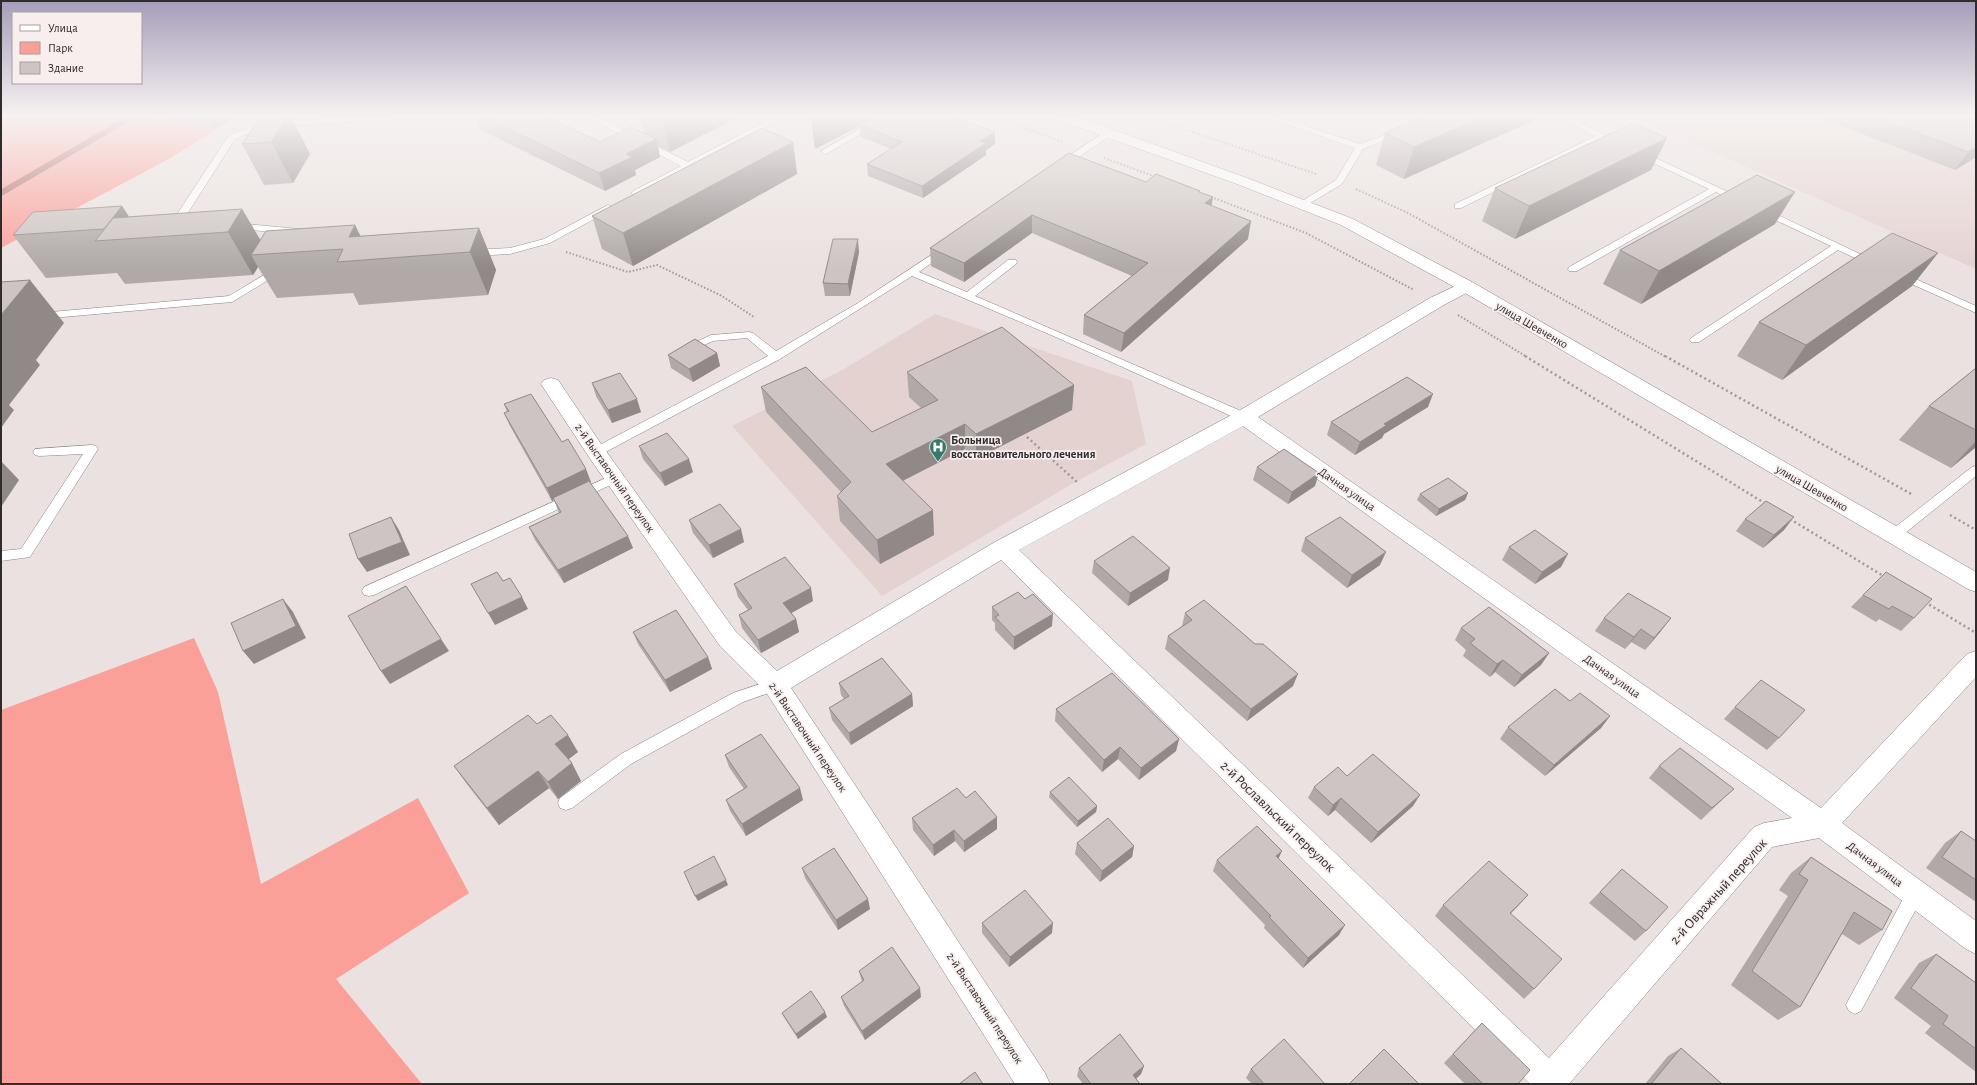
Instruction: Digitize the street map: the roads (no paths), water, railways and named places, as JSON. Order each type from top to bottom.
[{"type":"street","name":"улица Шевченко","points":[[1201,168],[1346,222],[1466,286],[1976,583]]},
{"type":"street","points":[[775,685],[1003,548],[1244,417],[1436,302],[1466,286]]},
{"type":"street","name":"2-й Выставочный переулок","points":[[551,384],[596,452],[728,639],[775,685],[1034,1084]]},
{"type":"street","name":"Дачная улица","points":[[1244,417],[1823,825],[1976,939]]},
{"type":"street","name":"2-й Рославльский переулок","points":[[1003,548],[1550,1083]]},
{"type":"street","points":[[1823,825],[1976,661]]},
{"type":"street","name":"2-й Овражный переулок","points":[[1550,1083],[1764,836],[1823,825]]},
{"type":"lane","points":[[193,223],[178,222],[213,168]]},
{"type":"lane","points":[[464,253],[510,251],[547,241],[685,168]]},
{"type":"lane","points":[[1051,172],[1057,168]]},
{"type":"lane","points":[[1302,205],[1339,182],[1348,168]]},
{"type":"lane","points":[[1458,206],[1537,168]]},
{"type":"lane","points":[[1669,168],[1976,310]]},
{"type":"lane","points":[[1573,269],[1715,189]]},
{"type":"lane","points":[[223,225],[299,231],[301,243]]},
{"type":"lane","points":[[596,452],[776,357],[913,272],[957,241]]},
{"type":"lane","points":[[1695,340],[1838,246]]},
{"type":"lane","points":[[968,296],[1012,262]]},
{"type":"lane","points":[[33,317],[232,299],[290,263]]},
{"type":"lane","points":[[913,272],[1244,417]]},
{"type":"lane","points":[[686,351],[711,338],[748,335],[776,357]]},
{"type":"lane","points":[[1,556],[25,554],[92,449],[39,452]]},
{"type":"lane","points":[[1894,535],[1976,470]]},
{"type":"lane","points":[[369,591],[615,478]]},
{"type":"lane","points":[[566,803],[626,759],[738,697],[775,685]]},
{"type":"lane","points":[[1855,1005],[1915,894]]},
{"type":"waterway","points":[[1,193],[44,168]]},
{"type":"place","name":"Больница восстановительного лечения","points":[[938,462]]}]
